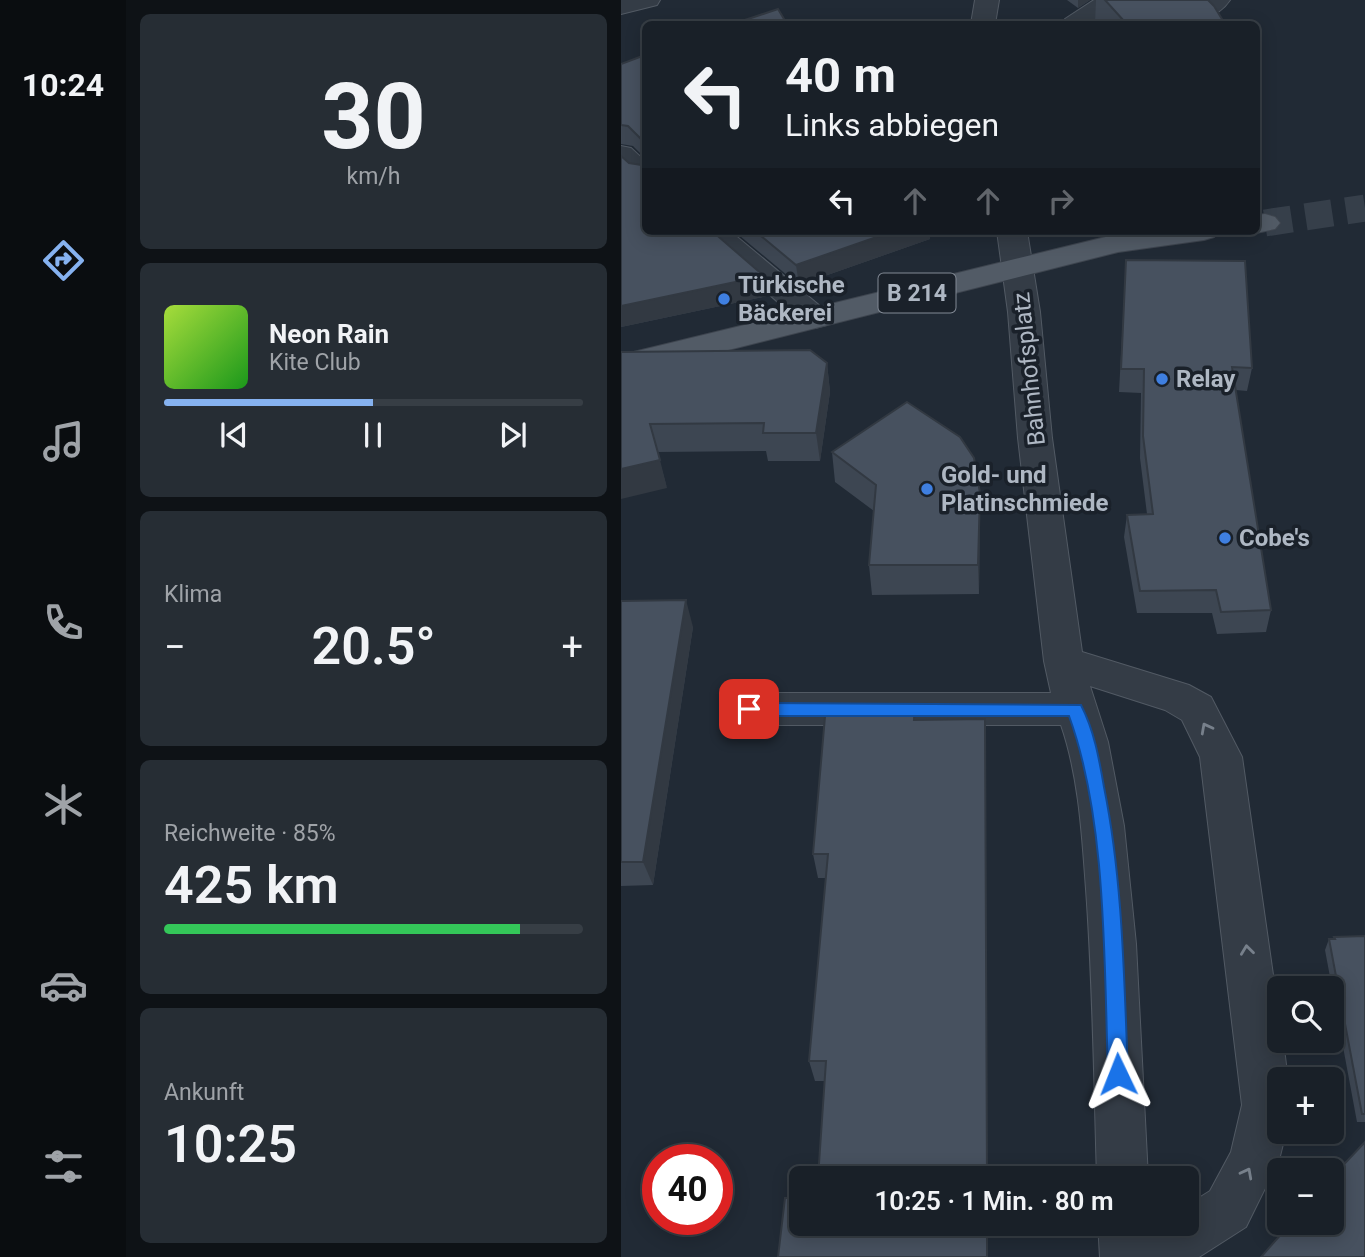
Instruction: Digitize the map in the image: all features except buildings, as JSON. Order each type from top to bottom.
[{"type":"main road","name":"B 214","points":[[621,366],[1118,243],[1175,235]]},
{"type":"street","points":[[621,7],[648,0]]},
{"type":"street","points":[[984,21],[987,0]]},
{"type":"street","points":[[1078,21],[1110,0]]},
{"type":"street","points":[[1186,21],[1227,6]]},
{"type":"street","points":[[621,155],[642,172]]},
{"type":"street","points":[[717,235],[815,318]]},
{"type":"street","name":"Bahnhofsplatz","points":[[1013,235],[1035,438],[1064,661],[1075,709],[1087,742],[1103,826],[1113,944],[1122,1166]]},
{"type":"street","points":[[1064,661],[1148,690],[1175,695],[1197,709],[1221,757],[1267,1105],[1254,1160],[1228,1209],[1187,1235],[1139,1257]]},
{"type":"street","points":[[749,709],[1075,709]]},
{"type":"street","points":[[1125,1236],[1126,1257]]},
{"type":"tunnel","points":[[1265,223],[1365,208]]},
{"type":"place","name":"Türkische Bäckerei","points":[[724,299]]},
{"type":"place","name":"Relay","points":[[1162,379]]},
{"type":"place","name":"Gold- und Platinschmiede","points":[[927,489]]},
{"type":"place","name":"Cobe's","points":[[1225,538]]},
{"type":"route","points":[[749,709],[1075,709],[1087,742],[1103,826],[1113,944],[1118,1074]]}]
